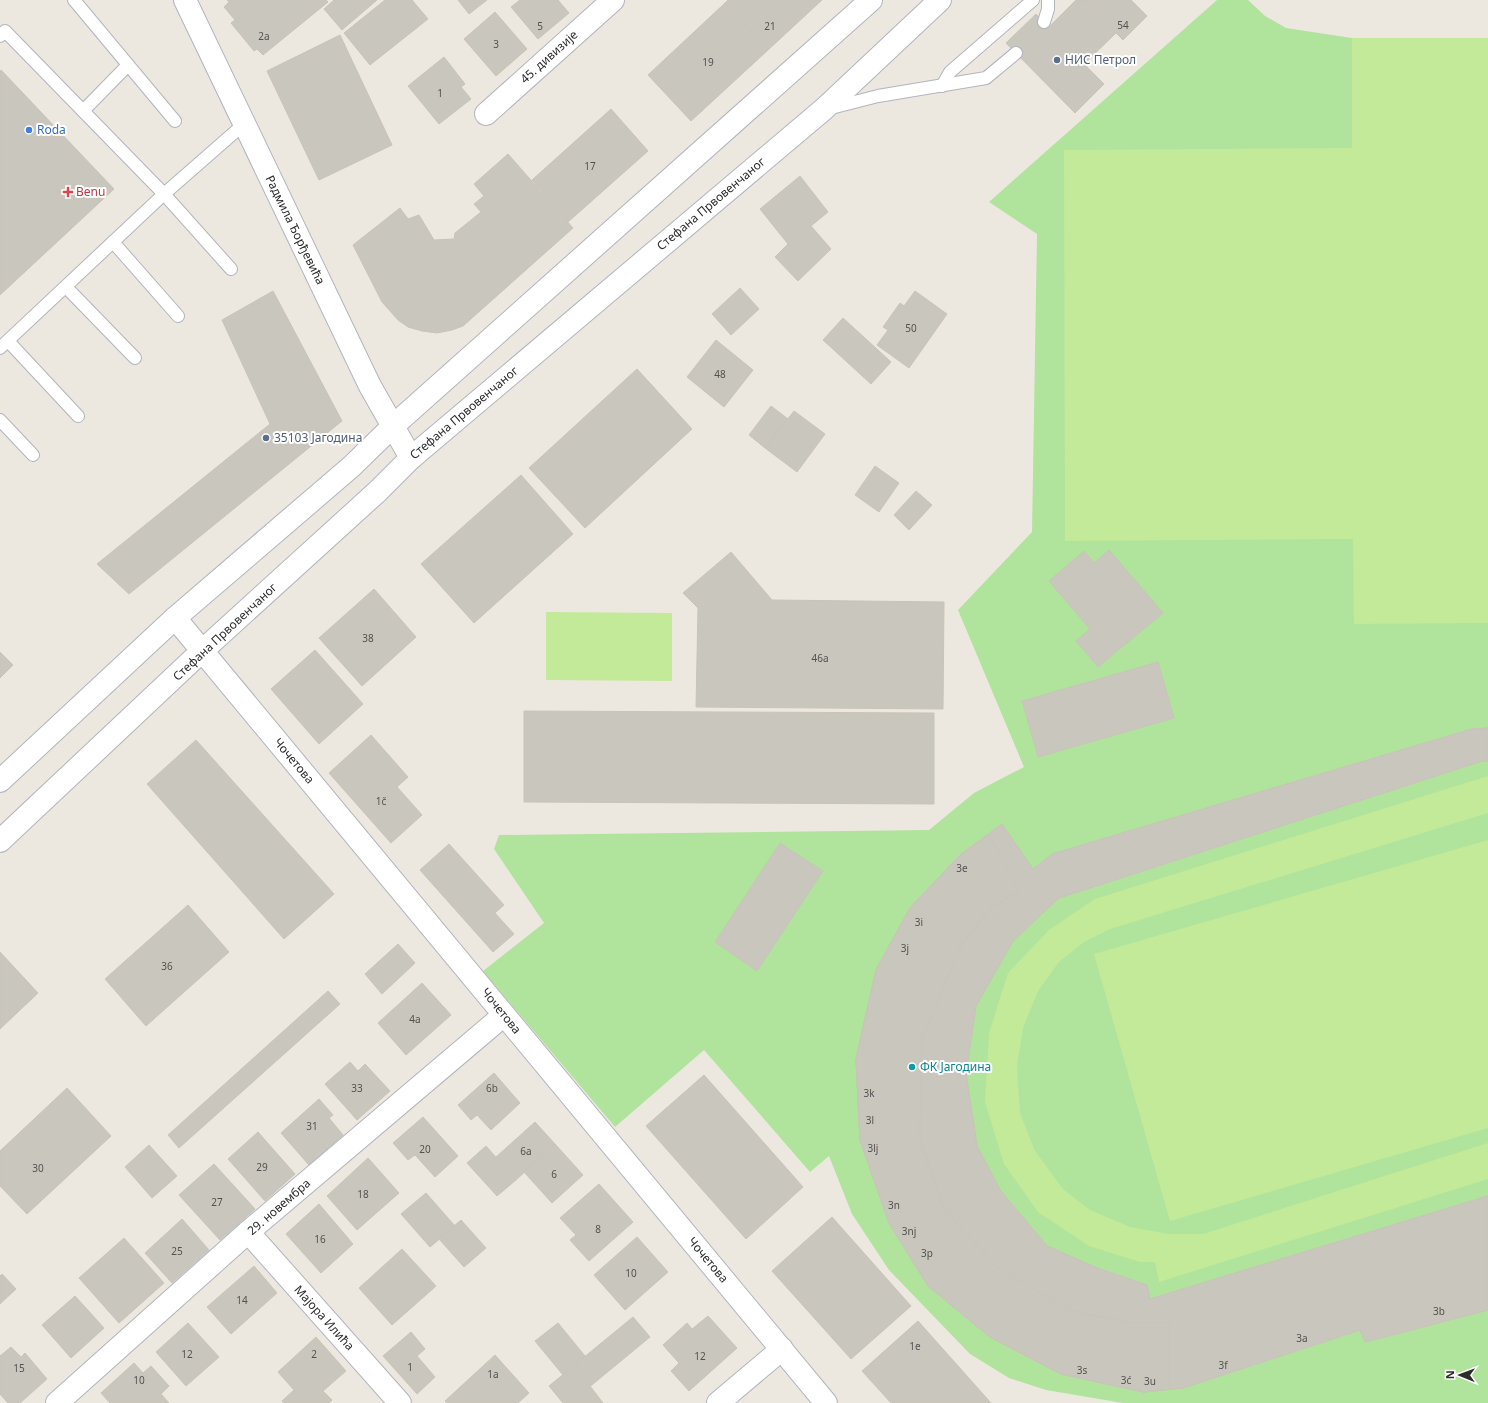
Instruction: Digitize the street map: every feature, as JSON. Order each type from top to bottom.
[{"type":"street","name":"Радмила Ђорђевића","points":[[185,0],[370,386],[411,458]]},
{"type":"street","name":"45. дивизије","points":[[486,114],[613,0]]},
{"type":"street","points":[[0,781],[175,618],[352,466],[393,426],[871,0]]},
{"type":"street","name":"Стефана Првовенчаног","points":[[0,841],[202,652],[378,491],[411,458],[824,109],[940,0]]},
{"type":"street","name":"Чочетова","points":[[175,618],[826,1403]]},
{"type":"street","name":"29. новембра","points":[[57,1403],[248,1232],[504,1015]]},
{"type":"street","name":"Мајора Илића","points":[[248,1232],[400,1403]]},
{"type":"street","points":[[718,1403],[782,1349]]},
{"type":"lane","points":[[74,0],[175,121]]},
{"type":"lane","points":[[942,86],[950,72],[1033,0]]},
{"type":"lane","points":[[1044,22],[1048,10],[1048,0]]},
{"type":"lane","points":[[0,36],[5,31],[164,194],[231,269]]},
{"type":"lane","points":[[824,109],[878,96],[986,78],[1016,53]]},
{"type":"lane","points":[[83,111],[128,65]]},
{"type":"lane","points":[[78,416],[4,344],[164,194],[244,124]]},
{"type":"lane","points":[[113,242],[178,316]]},
{"type":"lane","points":[[66,287],[135,358]]},
{"type":"lane","points":[[0,420],[33,455]]},
{"type":"green space","points":[[1217,0],[1248,0],[1265,16],[1286,28],[1352,38],[1488,38],[1488,1403],[1123,1403],[1046,1390],[1009,1378],[970,1354],[889,1270],[852,1214],[829,1156],[810,1172],[704,1050],[615,1127],[483,971],[544,923],[494,849],[499,835],[929,830],[974,793],[1024,767],[958,610],[1032,532],[1037,234],[989,202]]},
{"type":"green space","points":[[1352,38],[1488,38],[1488,623],[1354,624],[1353,539],[1065,541],[1064,150],[1352,148]]},
{"type":"green space","points":[[546,612],[672,613],[672,681],[546,680]]},
{"type":"green space","points":[[1488,776],[1488,813],[1110,929],[1084,942],[1059,962],[1038,991],[1023,1028],[1017,1066],[1020,1113],[1035,1151],[1063,1189],[1090,1210],[1130,1227],[1168,1234],[1203,1234],[1488,1143],[1488,1179],[1159,1282],[1155,1262],[1140,1262],[1089,1246],[1038,1212],[1004,1164],[985,1102],[989,1033],[1008,973],[1049,930],[1095,899]]},
{"type":"green space","points":[[1488,840],[1488,1128],[1170,1221],[1094,954]]},
{"type":"building","points":[[227,0],[326,0],[328,2],[263,55],[257,49],[254,51],[231,23],[235,20],[224,7],[229,2]]},
{"type":"building","points":[[334,0],[377,0],[342,30],[324,9]]},
{"type":"building","points":[[385,0],[412,0],[428,19],[370,65],[344,33]]},
{"type":"building","points":[[458,0],[487,0],[469,14]]},
{"type":"building","points":[[520,0],[558,0],[569,13],[538,39],[511,7]]},
{"type":"building","points":[[728,0],[822,0],[768,50],[725,3]]},
{"type":"building","points":[[1076,0],[1084,0],[1116,33],[1084,64],[1104,84],[1075,113],[1006,43],[1036,14],[1049,27]]},
{"type":"building","points":[[1084,0],[1131,0],[1147,16],[1123,40]]},
{"type":"building","points":[[725,3],[768,50],[691,121],[648,75]]},
{"type":"building","points":[[495,12],[527,49],[496,76],[464,39]]},
{"type":"building","points":[[340,35],[392,145],[319,180],[267,71]]},
{"type":"building","points":[[444,57],[465,84],[461,87],[471,99],[439,124],[408,86]]},
{"type":"building","name":"Roda","points":[[1,70],[114,189],[0,295],[0,71]]},
{"type":"building","points":[[611,109],[648,151],[568,222],[532,180]]},
{"type":"building","points":[[508,154],[573,228],[463,326],[437,333],[408,327],[398,320],[382,302],[353,245],[400,208],[408,219],[419,215],[434,240],[454,239],[455,233],[481,212],[474,204],[484,196],[474,184]]},
{"type":"building","points":[[800,176],[828,212],[811,226],[831,249],[798,281],[775,257],[788,244],[760,209]]},
{"type":"building","points":[[740,288],[759,309],[731,335],[712,314]]},
{"type":"building","points":[[273,291],[342,421],[129,594],[97,564],[270,424],[222,320]]},
{"type":"building","points":[[915,291],[947,314],[909,368],[877,345],[888,330],[883,327],[900,303],[904,306]]},
{"type":"building","points":[[843,318],[891,362],[871,384],[823,340]]},
{"type":"building","points":[[716,340],[753,370],[724,407],[687,377]]},
{"type":"building","points":[[637,369],[692,429],[585,528],[529,468]]},
{"type":"building","points":[[771,406],[788,419],[765,448],[749,435]]},
{"type":"building","points":[[794,411],[825,434],[797,472],[765,448]]},
{"type":"building","points":[[875,466],[899,483],[879,512],[855,495]]},
{"type":"building","points":[[521,475],[573,534],[474,623],[421,564]]},
{"type":"building","points":[[916,491],[932,505],[909,530],[894,515]]},
{"type":"building","points":[[1109,550],[1163,613],[1098,667],[1076,641],[1090,629],[1049,581],[1084,551],[1094,563]]},
{"type":"building","points":[[731,552],[772,600],[944,602],[943,709],[696,707],[698,608],[683,593]]},
{"type":"building","points":[[374,589],[416,637],[362,686],[319,638]]},
{"type":"building","points":[[315,650],[363,704],[319,744],[271,689]]},
{"type":"building","points":[[0,652],[13,665],[0,678]]},
{"type":"building","points":[[1158,662],[1174,718],[1038,757],[1022,701]]},
{"type":"building","points":[[524,711],[934,713],[934,804],[524,802]]},
{"type":"building","name":"ФК Јагодина","points":[[1488,728],[1488,761],[1482,761],[1059,898],[1013,941],[976,1006],[966,1074],[977,1146],[1000,1190],[1047,1246],[1097,1268],[1147,1285],[1150,1299],[1488,1196],[1488,1310],[1365,1342],[1360,1330],[1183,1388],[1144,1392],[1061,1374],[990,1337],[928,1286],[889,1223],[860,1140],[856,1059],[876,970],[910,908],[960,855],[1002,824],[1033,869],[1052,854],[1472,729]]},
{"type":"building","name":"ФК Јагодина","points":[[1488,728],[1488,761],[1482,761],[1059,898],[1013,941],[976,1006],[966,1074],[977,1146],[1000,1190],[1047,1246],[1097,1268],[1147,1285],[1150,1299],[1488,1196],[1488,1310],[1365,1342],[1360,1330],[1183,1388],[1144,1392],[1061,1374],[990,1337],[928,1286],[889,1223],[860,1140],[856,1059],[876,970],[910,908],[960,855],[1002,824],[1033,869],[1052,854],[1472,729]]},
{"type":"building","points":[[371,735],[408,777],[397,787],[422,815],[391,843],[329,773]]},
{"type":"building","points":[[196,740],[334,894],[284,939],[147,784]]},
{"type":"building","points":[[989,834],[1019,891],[990,909],[962,944],[922,1038],[920,1140],[944,1209],[997,1267],[1072,1311],[1131,1323],[1169,1323],[1169,1389],[1144,1392],[1061,1374],[990,1337],[928,1286],[889,1223],[860,1140],[856,1059],[876,970],[910,908],[960,855]]},
{"type":"building","points":[[780,843],[823,871],[757,971],[715,942]]},
{"type":"building","points":[[449,844],[504,905],[495,913],[514,934],[493,952],[420,870]]},
{"type":"building","points":[[188,905],[229,952],[146,1026],[105,979]]},
{"type":"building","points":[[398,944],[415,963],[382,994],[365,974]]},
{"type":"building","points":[[0,952],[38,993],[0,1029]]},
{"type":"building","points":[[422,983],[451,1015],[406,1055],[378,1023]]},
{"type":"building","points":[[328,991],[340,1004],[179,1148],[168,1135]]},
{"type":"building","points":[[350,1062],[358,1071],[365,1064],[390,1091],[357,1120],[325,1084]]},
{"type":"building","points":[[494,1073],[520,1103],[491,1130],[477,1115],[471,1120],[458,1105]]},
{"type":"building","points":[[704,1075],[803,1187],[746,1239],[646,1126]]},
{"type":"building","points":[[67,1088],[111,1136],[27,1214],[0,1186],[0,1151]]},
{"type":"building","points":[[319,1099],[333,1115],[329,1118],[343,1135],[309,1165],[281,1133]]},
{"type":"building","points":[[423,1117],[458,1156],[435,1177],[415,1155],[408,1160],[393,1143]]},
{"type":"building","points":[[535,1122],[555,1144],[516,1180],[496,1157]]},
{"type":"building","points":[[258,1132],[295,1174],[265,1201],[228,1159]]},
{"type":"building","points":[[555,1144],[583,1175],[552,1203],[524,1172]]},
{"type":"building","points":[[149,1145],[177,1176],[152,1198],[125,1167]]},
{"type":"building","points":[[486,1146],[516,1180],[497,1196],[467,1163]]},
{"type":"building","points":[[368,1158],[399,1193],[357,1230],[327,1196]]},
{"type":"building","points":[[214,1164],[255,1209],[220,1240],[179,1195]]},
{"type":"building","points":[[599,1184],[633,1222],[589,1261],[570,1240],[576,1235],[560,1218]]},
{"type":"building","points":[[426,1193],[455,1226],[430,1247],[401,1214]]},
{"type":"building","points":[[319,1204],[353,1244],[321,1273],[286,1234]]},
{"type":"building","points":[[832,1217],[911,1306],[851,1359],[772,1271]]},
{"type":"building","points":[[182,1219],[209,1250],[172,1283],[145,1253]]},
{"type":"building","points":[[461,1220],[486,1248],[464,1267],[439,1239]]},
{"type":"building","points":[[637,1237],[668,1272],[625,1310],[594,1275]]},
{"type":"building","points":[[124,1238],[164,1283],[119,1323],[79,1278]]},
{"type":"building","points":[[402,1249],[436,1286],[392,1325],[359,1288]]},
{"type":"building","points":[[254,1266],[277,1293],[231,1334],[207,1307]]},
{"type":"building","points":[[2,1274],[16,1289],[0,1304],[0,1276]]},
{"type":"building","points":[[75,1296],[104,1328],[71,1358],[42,1325]]},
{"type":"building","points":[[708,1316],[737,1348],[689,1391],[671,1371],[679,1363],[663,1345],[687,1323],[692,1329]]},
{"type":"building","points":[[633,1317],[650,1337],[570,1403],[563,1403],[549,1386]]},
{"type":"building","points":[[918,1321],[991,1403],[891,1403],[862,1371]]},
{"type":"building","points":[[188,1323],[219,1357],[186,1386],[156,1352]]},
{"type":"building","points":[[558,1323],[585,1356],[563,1375],[535,1341]]},
{"type":"building","points":[[411,1332],[425,1349],[417,1356],[435,1377],[417,1394],[383,1356]]},
{"type":"building","points":[[316,1337],[346,1371],[323,1391],[332,1400],[329,1403],[284,1403],[282,1401],[294,1390],[278,1372]]},
{"type":"building","points":[[11,1347],[21,1357],[25,1353],[47,1379],[20,1403],[8,1403],[0,1394],[0,1356]]},
{"type":"building","points":[[495,1355],[529,1393],[518,1403],[447,1403],[445,1401]]},
{"type":"building","points":[[134,1363],[143,1373],[151,1366],[169,1386],[161,1394],[169,1403],[110,1403],[101,1393]]},
{"type":"building","points":[[590,1386],[603,1403],[570,1403]]},
{"type":"place","name":"НИС Петрол","points":[[1057,60]]},
{"type":"place","name":"Roda","points":[[29,130]]},
{"type":"place","name":"Benu","points":[[68,192]]},
{"type":"place","name":"35103 Јагодина","points":[[266,438]]},
{"type":"place","name":"ФК Јагодина","points":[[912,1067]]}]
